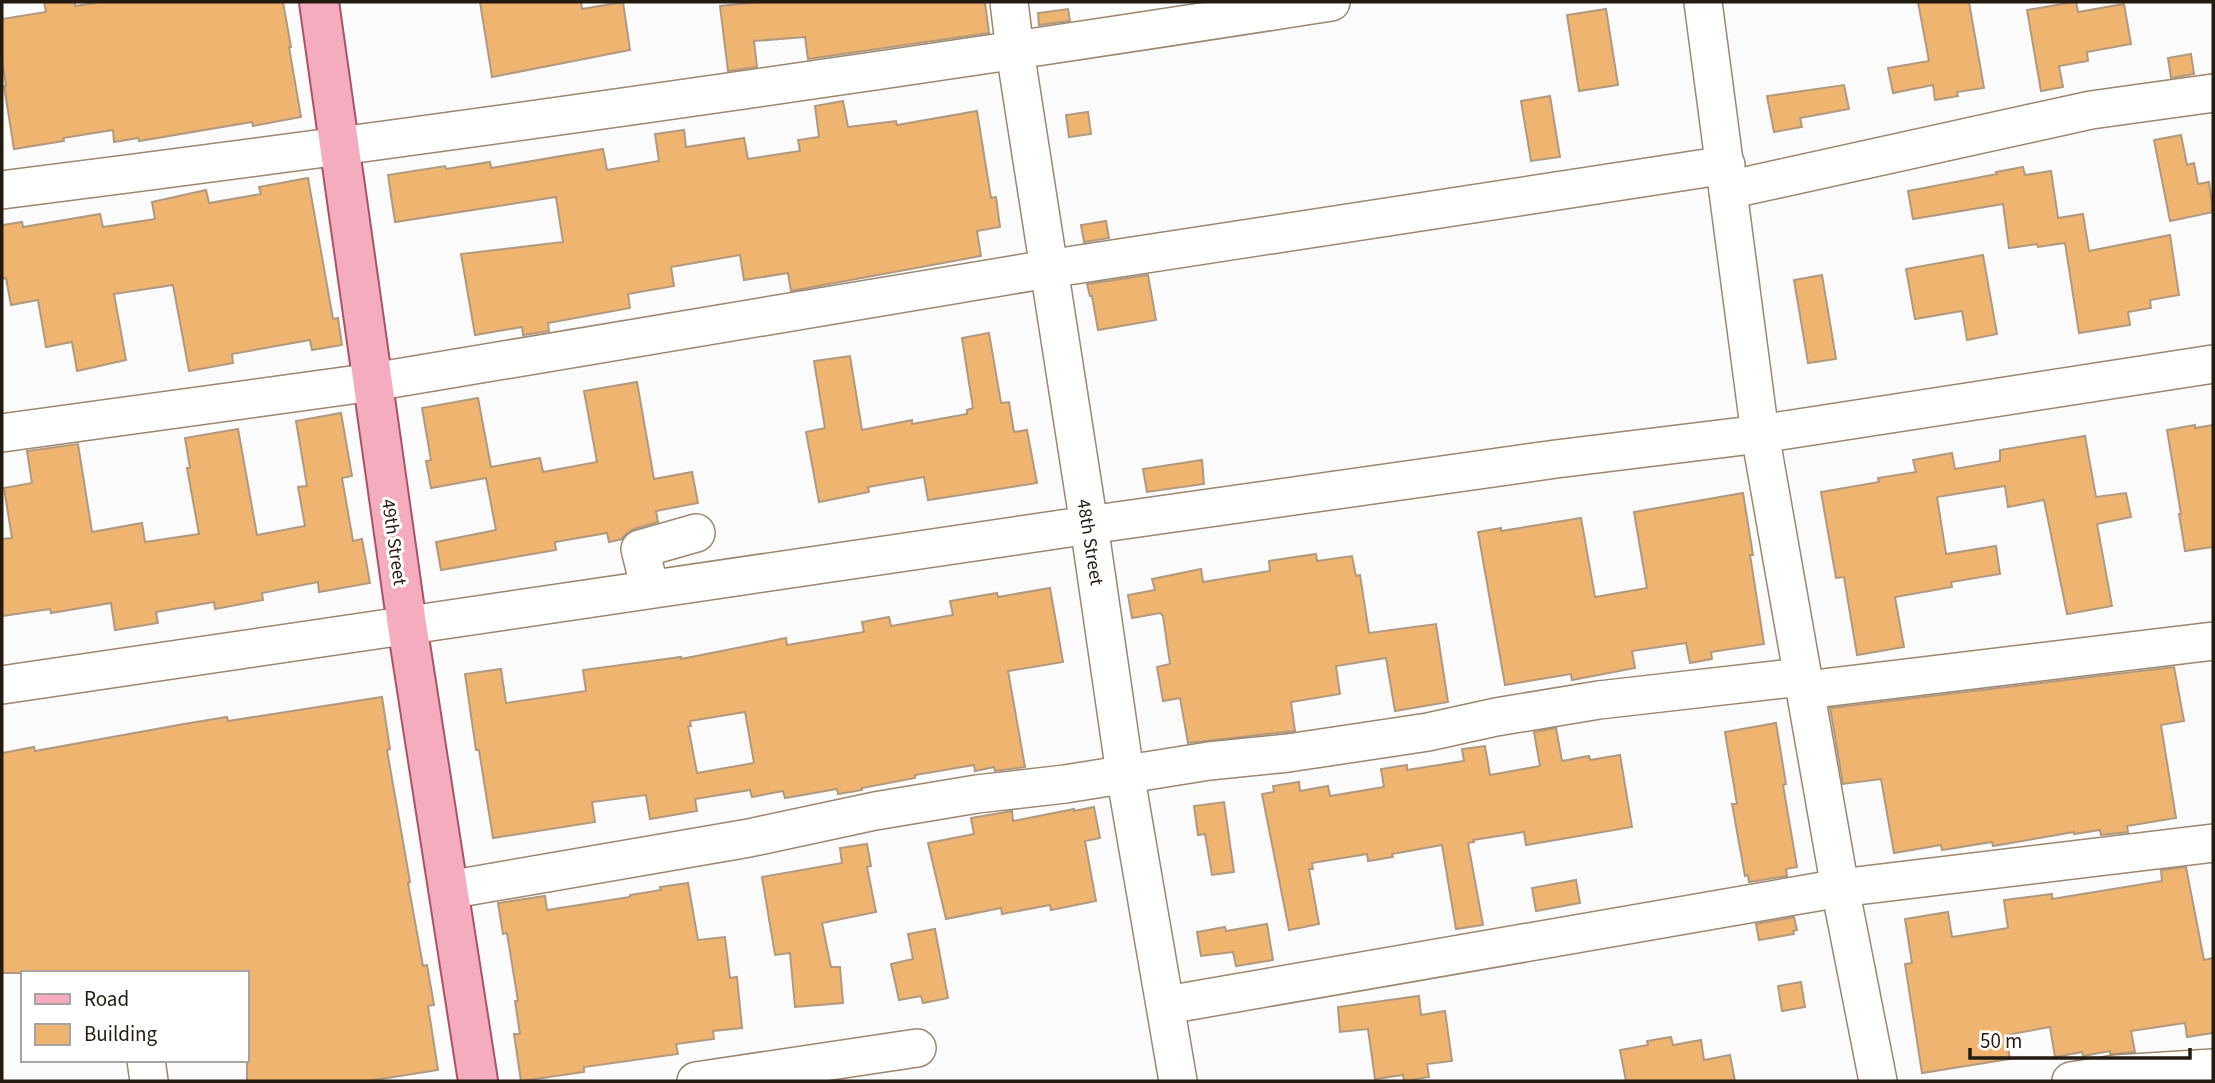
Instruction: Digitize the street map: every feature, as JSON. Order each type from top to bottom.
[{"type":"main road","name":"49th Street","points":[[319,2],[407,625],[478,1081]]},
{"type":"street","name":"48th Street","points":[[1009,2],[1125,773],[1178,1081]]},
{"type":"street","points":[[2,190],[340,147],[1015,51],[1331,2]]},
{"type":"street","points":[[1703,2],[1760,434],[1840,888],[1878,1081]]},
{"type":"street","points":[[2,433],[373,382],[1048,269],[1727,177],[2091,110],[2213,93]]},
{"type":"street","points":[[2,685],[1089,525],[1556,459],[1760,434],[2213,364]]},
{"type":"street","points":[[650,589],[640,549],[696,533]]},
{"type":"street","points":[[448,890],[749,838],[888,809],[977,794],[1428,732],[1496,716],[1599,700],[1804,683],[2213,641]]},
{"type":"street","points":[[1167,1005],[1840,888],[2213,843]]},
{"type":"street","points":[[696,1081],[917,1048]]},
{"type":"street","points":[[146,1062],[149,1081]]},
{"type":"street","points":[[2071,1081],[2116,1074],[2213,1068]]},
{"type":"building","points":[[44,2],[75,2],[75,6],[101,2],[283,2],[301,117],[253,126],[252,122],[139,141],[138,138],[114,142],[113,130],[14,149],[4,86],[2,19],[46,12]]},
{"type":"building","points":[[480,2],[581,2],[582,9],[623,2],[630,50],[492,77]]},
{"type":"building","points":[[760,2],[985,2],[989,33],[808,59],[805,37],[754,41],[757,67],[728,71],[720,6]]},
{"type":"building","points":[[1918,2],[1969,2],[1984,88],[1957,92],[1958,96],[1935,100],[1933,85],[1893,93],[1888,68],[1929,61]]},
{"type":"building","points":[[2076,2],[2078,12],[2124,4],[2131,44],[2087,52],[2088,61],[2059,66],[2063,87],[2041,91],[2027,10]]},
{"type":"building","points":[[1068,9],[1070,21],[1039,25],[1038,13]]},
{"type":"building","points":[[1606,9],[1618,85],[1579,91],[1567,15]]},
{"type":"building","points":[[2191,54],[2194,74],[2171,78],[2168,58]]},
{"type":"building","points":[[1844,85],[1849,109],[1800,118],[1802,127],[1774,132],[1767,96]]},
{"type":"building","points":[[1550,96],[1560,157],[1531,161],[1521,101]]},
{"type":"building","points":[[843,101],[848,127],[896,121],[897,125],[977,111],[991,198],[996,197],[1000,227],[977,231],[981,256],[791,291],[788,273],[744,280],[740,255],[671,267],[674,286],[628,294],[630,308],[548,323],[549,331],[523,335],[522,327],[475,335],[461,254],[563,242],[556,197],[395,222],[388,175],[490,162],[491,168],[603,149],[607,170],[659,161],[655,134],[684,130],[686,147],[744,138],[748,159],[800,151],[798,140],[819,137],[815,106]]},
{"type":"building","points":[[1088,112],[1091,134],[1069,137],[1066,115]]},
{"type":"building","points":[[2181,135],[2187,165],[2194,163],[2198,184],[2209,182],[2213,212],[2170,221],[2154,140]]},
{"type":"building","points":[[2023,167],[2025,175],[2051,171],[2058,218],[2083,214],[2089,251],[2170,235],[2179,295],[2150,300],[2151,308],[2128,312],[2130,325],[2079,333],[2065,243],[2009,248],[2003,204],[1913,219],[1908,191]]},
{"type":"building","points":[[308,178],[333,319],[338,318],[342,345],[312,350],[310,340],[232,354],[233,363],[189,371],[173,285],[114,294],[126,360],[77,371],[72,342],[46,347],[38,300],[11,305],[6,278],[2,279],[2,225],[22,222],[23,227],[100,214],[103,227],[155,219],[152,202],[206,190],[209,203],[261,194],[259,187]]},
{"type":"building","points":[[1106,221],[1109,238],[1084,242],[1081,225]]},
{"type":"building","points":[[1983,255],[1997,334],[1967,340],[1962,311],[1915,319],[1906,269]]},
{"type":"building","points":[[1148,275],[1156,320],[1098,330],[1087,284]]},
{"type":"building","points":[[1822,275],[1836,359],[1808,363],[1794,280]]},
{"type":"building","points":[[989,333],[1001,403],[1009,402],[1014,432],[1027,430],[1037,483],[928,500],[924,477],[868,487],[869,492],[819,502],[806,432],[825,428],[814,361],[850,356],[862,430],[912,420],[912,424],[967,414],[967,410],[973,408],[962,338]]},
{"type":"building","points":[[637,382],[654,479],[692,472],[698,503],[656,511],[658,522],[634,529],[622,539],[609,542],[607,533],[555,542],[556,550],[441,570],[436,542],[496,530],[486,478],[431,488],[426,461],[431,460],[422,408],[478,398],[491,467],[540,458],[543,472],[597,462],[584,391]]},
{"type":"building","points":[[341,413],[352,476],[342,478],[353,541],[362,539],[370,583],[319,592],[318,582],[262,593],[263,600],[215,609],[214,602],[156,612],[158,623],[115,630],[111,603],[51,613],[50,609],[2,616],[2,539],[12,538],[4,488],[32,483],[27,451],[78,444],[92,532],[142,523],[145,542],[199,534],[187,468],[190,468],[185,438],[238,429],[257,535],[305,526],[298,487],[307,486],[296,421]]},
{"type":"building","points":[[2195,425],[2195,428],[2213,425],[2213,547],[2185,551],[2167,430]]},
{"type":"building","points":[[2085,436],[2096,497],[2126,493],[2131,517],[2097,524],[2112,606],[2067,614],[2044,500],[2008,507],[2005,486],[1937,497],[1946,554],[1996,546],[2000,574],[1951,582],[1952,587],[1895,597],[1904,647],[1857,655],[1844,577],[1836,578],[1821,492],[1879,482],[1878,478],[1916,472],[1913,460],[1952,453],[1955,469],[2000,461],[2000,450]]},
{"type":"building","points":[[1202,460],[1204,484],[1147,492],[1143,469]]},
{"type":"building","points":[[1743,493],[1764,644],[1711,652],[1712,659],[1690,663],[1686,643],[1632,651],[1635,668],[1572,680],[1571,674],[1505,685],[1478,532],[1501,528],[1501,531],[1581,518],[1595,597],[1647,588],[1634,512]]},
{"type":"building","points":[[1316,554],[1317,561],[1352,556],[1356,576],[1360,575],[1369,633],[1436,624],[1448,702],[1395,711],[1386,658],[1336,666],[1340,694],[1291,702],[1295,731],[1188,743],[1180,698],[1163,701],[1157,667],[1170,664],[1163,616],[1160,613],[1132,618],[1128,595],[1155,590],[1152,579],[1201,569],[1203,582],[1270,571],[1269,561]]},
{"type":"building","points":[[1050,588],[1063,662],[1008,671],[1025,767],[995,771],[994,767],[975,771],[974,765],[915,775],[915,778],[838,794],[837,789],[785,798],[783,791],[752,797],[750,790],[695,799],[697,811],[650,819],[646,795],[592,802],[595,822],[493,838],[465,674],[501,669],[506,703],[586,691],[583,670],[681,659],[786,638],[787,645],[864,632],[862,622],[889,617],[891,626],[953,615],[950,601],[997,593],[998,597]],"holes":[[[745,712],[754,763],[697,773],[688,726],[691,726],[690,721]]]},
{"type":"building","points":[[2174,667],[2184,721],[2161,725],[2176,818],[2127,826],[2128,832],[2101,835],[2100,830],[2074,832],[1993,846],[1992,842],[1942,850],[1941,845],[1894,853],[1881,779],[1843,784],[1830,708]]},
{"type":"building","points":[[382,697],[390,749],[387,750],[410,882],[408,883],[423,966],[427,965],[434,1005],[428,1006],[438,1070],[368,1081],[247,1081],[248,971],[2,973],[2,753],[34,747],[35,751],[227,717],[228,721]]},
{"type":"building","points":[[1776,723],[1797,867],[1786,869],[1787,876],[1749,882],[1748,875],[1745,876],[1732,804],[1737,804],[1725,732]]},
{"type":"building","points":[[1556,728],[1562,761],[1589,756],[1590,760],[1620,755],[1632,827],[1526,845],[1524,832],[1473,840],[1474,842],[1468,843],[1483,925],[1456,929],[1442,845],[1368,861],[1367,854],[1312,863],[1313,869],[1309,869],[1319,924],[1289,930],[1262,794],[1274,792],[1273,786],[1299,782],[1300,791],[1328,786],[1330,796],[1384,787],[1381,769],[1407,765],[1407,770],[1464,761],[1462,749],[1485,746],[1490,775],[1540,766],[1534,732]]},
{"type":"building","points":[[1224,802],[1234,872],[1212,875],[1205,834],[1198,835],[1194,806]]},
{"type":"building","points":[[1094,807],[1100,838],[1085,841],[1096,901],[1051,910],[1050,905],[1002,914],[1001,908],[946,919],[928,843],[974,834],[971,818],[1012,811],[1013,821]]},
{"type":"building","points":[[867,844],[871,866],[867,867],[876,912],[822,923],[831,967],[840,967],[843,1003],[795,1007],[790,953],[775,955],[762,877],[842,863],[840,848]]},
{"type":"building","points":[[2186,867],[2204,960],[2213,958],[2213,1033],[2187,1037],[2185,1023],[2131,1031],[2135,1052],[2110,1054],[2110,1051],[2083,1056],[2082,1052],[2055,1057],[2050,1027],[2006,1035],[2010,1059],[1922,1073],[1905,964],[1912,963],[1905,919],[1948,912],[1952,937],[2008,928],[2004,900],[2052,894],[2052,899],[2162,881],[2161,870]]},
{"type":"building","points":[[1576,880],[1580,903],[1536,911],[1532,888]]},
{"type":"building","points":[[688,883],[698,940],[725,937],[730,978],[737,977],[742,1028],[713,1031],[714,1039],[676,1044],[678,1054],[584,1067],[584,1072],[521,1081],[514,1034],[520,1034],[515,1001],[518,1001],[507,933],[503,934],[498,903],[545,896],[547,910],[630,897],[661,890],[660,887]]},
{"type":"building","points":[[1794,917],[1797,930],[1793,931],[1794,934],[1759,940],[1756,924]]},
{"type":"building","points":[[1267,924],[1273,960],[1236,966],[1233,952],[1201,956],[1197,932],[1225,927],[1226,931]]},
{"type":"building","points":[[935,929],[948,998],[923,1003],[921,996],[899,1000],[891,964],[913,959],[908,934]]},
{"type":"building","points":[[1801,982],[1805,1007],[1782,1011],[1778,986]]},
{"type":"building","points":[[1419,996],[1421,1015],[1445,1011],[1452,1061],[1427,1064],[1429,1077],[1404,1081],[1403,1075],[1375,1079],[1368,1029],[1340,1032],[1338,1007]]},
{"type":"building","points":[[1671,1037],[1673,1045],[1701,1040],[1704,1060],[1730,1055],[1735,1081],[1626,1081],[1620,1050]]}]
